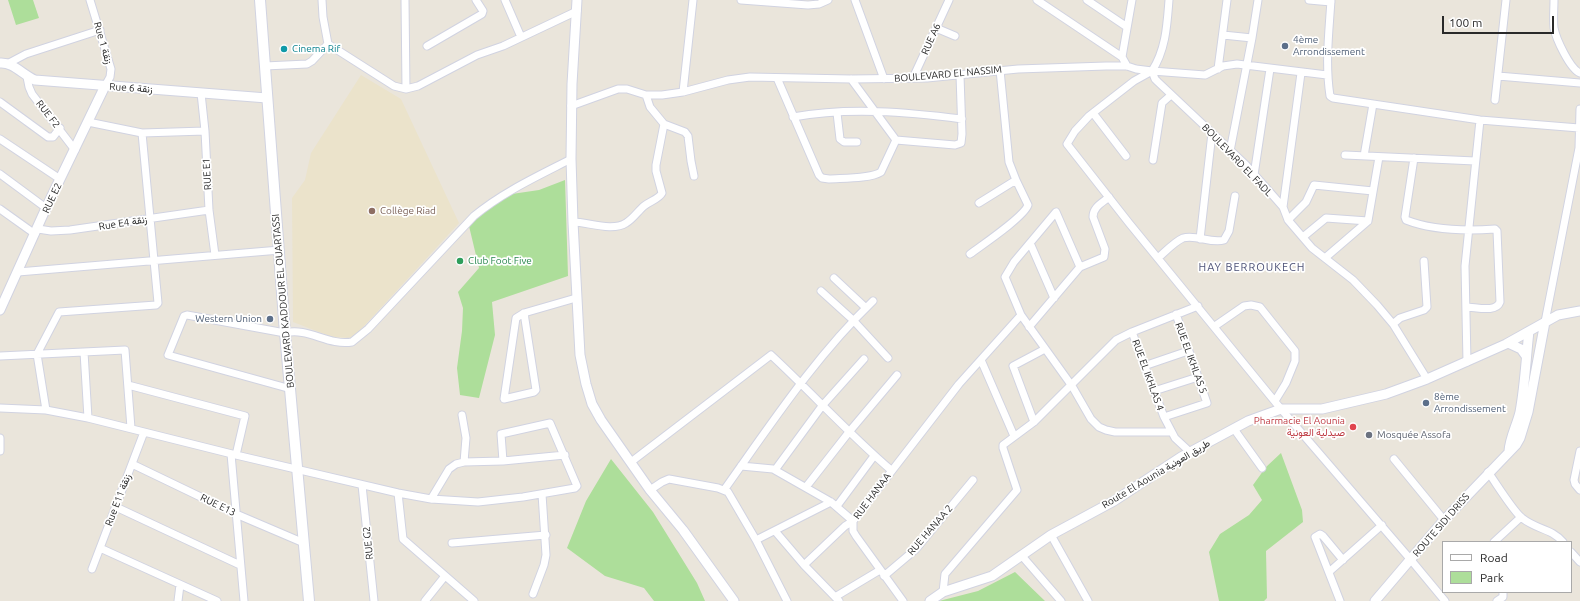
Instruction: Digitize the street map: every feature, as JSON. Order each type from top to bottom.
[{"type":"main road","name":"BOULEVARD KADDOUR EL OUARTASSI","points":[[260,0],[280,250],[285,333],[309,601]]},
{"type":"street","name":"Rue 1 زنقة","points":[[90,0],[100,30],[110,69],[110,76],[105,86]]},
{"type":"street","points":[[322,0],[323,17],[328,44],[394,86],[406,89],[418,86],[478,55],[503,46],[577,11]]},
{"type":"street","points":[[405,0],[406,89]]},
{"type":"street","points":[[427,46],[483,13],[476,0]]},
{"type":"street","points":[[504,0],[521,37]]},
{"type":"street","points":[[577,0],[571,106],[571,159],[576,298],[580,355],[586,384],[592,404],[601,420],[650,490],[682,530],[734,601]]},
{"type":"street","points":[[683,92],[693,0]]},
{"type":"street","points":[[741,0],[812,5],[828,0]]},
{"type":"street","points":[[855,0],[884,79]]},
{"type":"street","name":"RUE A6","points":[[913,78],[949,0]]},
{"type":"street","points":[[1037,0],[1122,57],[1127,66]]},
{"type":"street","points":[[1087,0],[1127,27]]},
{"type":"street","points":[[1122,57],[1132,0]]},
{"type":"street","points":[[1169,0],[1164,44],[1159,60],[1152,71],[1134,80],[1082,122],[1067,144],[1275,401],[1412,560],[1445,601]]},
{"type":"street","points":[[1218,69],[1227,0]]},
{"type":"street","points":[[1230,151],[1247,66],[1258,0]]},
{"type":"street","points":[[1309,0],[1331,1],[1327,52],[1327,75],[1331,97],[1480,120],[1579,128]]},
{"type":"street","points":[[1495,100],[1506,0]]},
{"type":"street","points":[[1554,0],[1554,28],[1573,68],[1580,73]]},
{"type":"street","points":[[936,28],[955,36]]},
{"type":"street","points":[[4,63],[26,54],[100,30]]},
{"type":"street","points":[[1223,35],[1252,38]]},
{"type":"street","points":[[265,66],[307,64],[312,61],[328,44]]},
{"type":"street","name":"Rue 6 زنقة","points":[[4,63],[27,77],[35,80],[267,98]]},
{"type":"street","name":"BOULEVARD EL NASSIM","points":[[571,106],[613,90],[623,88],[646,95],[662,95],[683,92],[728,80],[750,77],[884,79],[960,75],[1000,70],[1127,66],[1152,71],[1205,75],[1229,64],[1327,75]]},
{"type":"street","points":[[1254,175],[1270,69]]},
{"type":"street","points":[[970,254],[1000,232],[1028,208],[1028,203],[1016,180],[1009,162],[1000,70]]},
{"type":"street","name":"BOULEVARD EL FADL","points":[[1152,71],[1155,79],[1212,133],[1254,175],[1283,207],[1288,220],[1312,248],[1354,280],[1393,324],[1427,378]]},
{"type":"street","points":[[1283,207],[1302,73]]},
{"type":"street","points":[[851,79],[896,140],[959,145],[961,144],[962,140],[960,75]]},
{"type":"street","points":[[1498,76],[1580,83]]},
{"type":"street","name":"RUE F2","points":[[27,77],[32,94],[60,128],[75,150]]},
{"type":"street","points":[[776,78],[819,175],[825,179],[864,176],[881,172],[896,140]]},
{"type":"street","name":"RUE E2","points":[[0,310],[37,231],[46,208],[105,86]]},
{"type":"street","name":"RUE E1","points":[[201,93],[205,131],[209,210],[215,255]]},
{"type":"street","points":[[646,95],[650,107],[664,124],[686,132],[688,136],[694,176]]},
{"type":"street","points":[[1153,160],[1162,103],[1171,95]]},
{"type":"street","points":[[0,102],[48,137],[53,137],[60,128]]},
{"type":"street","points":[[1364,156],[1373,104]]},
{"type":"street","points":[[1545,322],[1578,148],[1580,109]]},
{"type":"street","points":[[793,116],[876,112],[962,119]]},
{"type":"street","points":[[837,113],[840,139],[844,142],[857,142]]},
{"type":"street","points":[[1093,113],[1126,156]]},
{"type":"street","points":[[1468,362],[1465,266],[1480,120]]},
{"type":"street","points":[[88,122],[142,133],[205,131]]},
{"type":"street","points":[[573,222],[586,222],[604,226],[622,225],[645,205],[660,196],[662,193],[656,171],[656,165],[664,124]]},
{"type":"street","points":[[46,410],[38,354],[60,312],[158,304],[142,133]]},
{"type":"street","points":[[1200,239],[1212,133]]},
{"type":"street","points":[[0,139],[60,179]]},
{"type":"street","points":[[1344,156],[1475,161]]},
{"type":"street","points":[[1325,258],[1368,220],[1379,157]]},
{"type":"street","points":[[1414,158],[1405,217],[1406,220],[1426,225],[1468,230],[1495,229],[1497,232],[1499,306],[1495,309],[1466,307]]},
{"type":"street","points":[[290,390],[167,354],[185,316],[285,333],[299,331],[331,342],[352,342],[358,339],[474,216],[492,201],[571,159]]},
{"type":"street","points":[[0,174],[46,208]]},
{"type":"street","points":[[979,203],[1016,180]]},
{"type":"street","points":[[1288,220],[1306,202],[1314,185],[1373,191]]},
{"type":"street","points":[[1158,258],[1183,238],[1215,242],[1224,240],[1229,231],[1235,196]]},
{"type":"street","points":[[1029,327],[1080,267],[1086,263],[1102,258],[1105,253],[1105,249],[1093,218],[1093,212],[1095,208],[1109,197]]},
{"type":"street","points":[[0,209],[37,231]]},
{"type":"street","name":"Rue E4 زنقة","points":[[37,231],[60,232],[209,210]]},
{"type":"street","points":[[1080,267],[1056,212],[1014,262],[1004,277],[1021,315],[1072,386],[1091,419],[1099,427],[1115,432],[1170,432],[1190,452]]},
{"type":"street","points":[[1303,238],[1326,218],[1368,220]]},
{"type":"street","points":[[1030,243],[1054,298]]},
{"type":"street","points":[[18,272],[280,250]]},
{"type":"street","points":[[1393,324],[1400,318],[1424,310],[1427,307],[1424,261]]},
{"type":"street","points":[[834,278],[866,308]]},
{"type":"street","points":[[821,291],[853,320],[888,358]]},
{"type":"street","points":[[524,313],[536,390],[534,392],[504,399],[516,320],[518,316],[524,313],[576,298]]},
{"type":"street","points":[[724,490],[801,382],[853,320],[873,301]]},
{"type":"street","points":[[1214,326],[1244,306],[1251,305],[1260,308],[1265,313],[1295,351],[1296,356],[1286,383],[1275,401]]},
{"type":"street","points":[[943,592],[946,574],[1015,494],[1016,487],[1003,446],[1034,422],[1072,386],[1116,340],[1132,332],[1198,306]]},
{"type":"street","points":[[1509,451],[1522,402],[1529,330],[1558,315],[1580,311]]},
{"type":"street","name":"RUE EL IKHLAS 5","points":[[1164,417],[1208,403],[1188,351],[1176,314]]},
{"type":"street","points":[[891,470],[959,384],[1021,315]]},
{"type":"street","name":"ROUTE SIDI DRISS","points":[[1375,601],[1412,560],[1444,520],[1488,472],[1516,445],[1520,438],[1528,412],[1545,322]]},
{"type":"street","name":"Route El Aounia طريق العونية","points":[[930,601],[943,592],[992,576],[1051,536],[1114,501],[1190,452],[1248,421],[1282,409],[1322,409],[1386,394],[1468,362],[1508,343],[1529,330]]},
{"type":"street","name":"RUE EL IKHLAS 4","points":[[1132,332],[1170,432]]},
{"type":"street","points":[[1508,343],[1521,349],[1526,356]]},
{"type":"street","points":[[1034,422],[1013,366],[1044,349]]},
{"type":"street","points":[[0,356],[126,350],[131,428]]},
{"type":"street","points":[[1144,366],[1188,351]]},
{"type":"street","points":[[84,352],[88,418]]},
{"type":"street","name":"RUE HANAA","points":[[631,462],[771,354],[801,382],[822,406],[874,456],[891,470],[853,521],[856,536],[902,601]]},
{"type":"street","points":[[776,470],[822,406],[864,359]]},
{"type":"street","points":[[980,360],[1014,436]]},
{"type":"street","points":[[806,487],[849,432],[897,375]]},
{"type":"street","points":[[1154,391],[1198,377]]},
{"type":"street","points":[[128,384],[245,416],[234,455],[236,514],[244,601]]},
{"type":"street","points":[[0,408],[46,410],[88,418],[234,455],[362,485],[431,499],[478,502],[542,494],[577,487],[565,455],[551,424],[549,423],[501,434],[503,461]]},
{"type":"street","points":[[462,415],[466,438],[464,462]]},
{"type":"street","points":[[1234,429],[1262,468]]},
{"type":"street","name":"Rue E11 زنقة","points":[[92,569],[144,432]]},
{"type":"street","points":[[0,438],[0,449]]},
{"type":"street","points":[[1580,451],[1574,480],[1575,484],[1580,490]]},
{"type":"street","points":[[431,499],[449,469],[456,464],[464,462],[503,461],[565,455]]},
{"type":"street","points":[[756,540],[834,504],[874,456]]},
{"type":"street","points":[[1394,459],[1444,520]]},
{"type":"street","name":"RUE E13","points":[[132,464],[236,514],[304,543]]},
{"type":"street","points":[[741,466],[771,468],[776,470],[834,504],[853,521],[845,526],[804,565]]},
{"type":"street","points":[[1488,472],[1521,517],[1536,527],[1556,535],[1561,541]]},
{"type":"street","points":[[650,490],[665,480],[724,490],[730,495],[756,540],[788,601]]},
{"type":"street","name":"RUE HANAA 2","points":[[884,576],[916,549],[972,480]]},
{"type":"street","name":"RUE G2","points":[[362,485],[374,601]]},
{"type":"street","points":[[398,493],[403,539],[474,601]]},
{"type":"street","points":[[533,594],[544,565],[546,548],[542,494]]},
{"type":"street","points":[[116,507],[240,565]]},
{"type":"street","points":[[1495,541],[1521,517]]},
{"type":"street","points":[[1329,572],[1382,525]]},
{"type":"street","points":[[775,531],[804,565],[837,599],[880,570]]},
{"type":"street","points":[[1340,601],[1315,537],[1320,534],[1323,536],[1344,560]]},
{"type":"street","points":[[452,543],[546,535]]},
{"type":"street","points":[[1051,536],[1088,601]]},
{"type":"street","points":[[100,548],[217,601]]},
{"type":"street","points":[[1572,553],[1580,562]]},
{"type":"street","points":[[1022,556],[1061,601]]},
{"type":"street","points":[[425,601],[445,576]]},
{"type":"street","points":[[178,601],[180,585]]},
{"type":"street","points":[[1497,601],[1502,597],[1503,593]]},
{"type":"shaded area","name":"Collège Riad","points":[[361,75],[401,99],[459,223],[353,338],[332,337],[293,322],[292,198],[305,180],[311,153]]},
{"type":"green space","points":[[8,0],[33,0],[39,18],[16,25]]},
{"type":"green space","points":[[565,180],[568,276],[492,302],[495,335],[479,398],[460,395],[457,368],[462,331],[463,308],[458,292],[479,268],[469,226],[480,212],[505,195],[539,190]]},
{"type":"green space","points":[[1281,453],[1302,510],[1303,522],[1266,551],[1267,598],[1264,601],[1219,601],[1209,552],[1220,534],[1249,515],[1262,500],[1253,485],[1266,467]]},
{"type":"green space","points":[[611,459],[653,512],[697,583],[705,601],[654,601],[644,588],[605,576],[567,548],[586,501]]},
{"type":"green space","points":[[1015,572],[1045,601],[939,601],[978,591]]},
{"type":"place","name":"4ème Arrondissement","points":[[1285,46]]},
{"type":"place","name":"Cinema Rif","points":[[284,49]]},
{"type":"place","name":"Collège Riad","points":[[372,211]]},
{"type":"place","name":"Club Foot Five","points":[[460,261]]},
{"type":"place","name":"Western Union","points":[[270,319]]},
{"type":"place","name":"8ème Arrondissement","points":[[1426,403]]},
{"type":"place","name":"Pharmacie El Aounia صيدلية العونية","points":[[1353,427]]},
{"type":"place","name":"Mosquée Assofa","points":[[1369,435]]},
{"type":"district","name":"HAY BERROUKECH","points":[[1252,267]]}]
